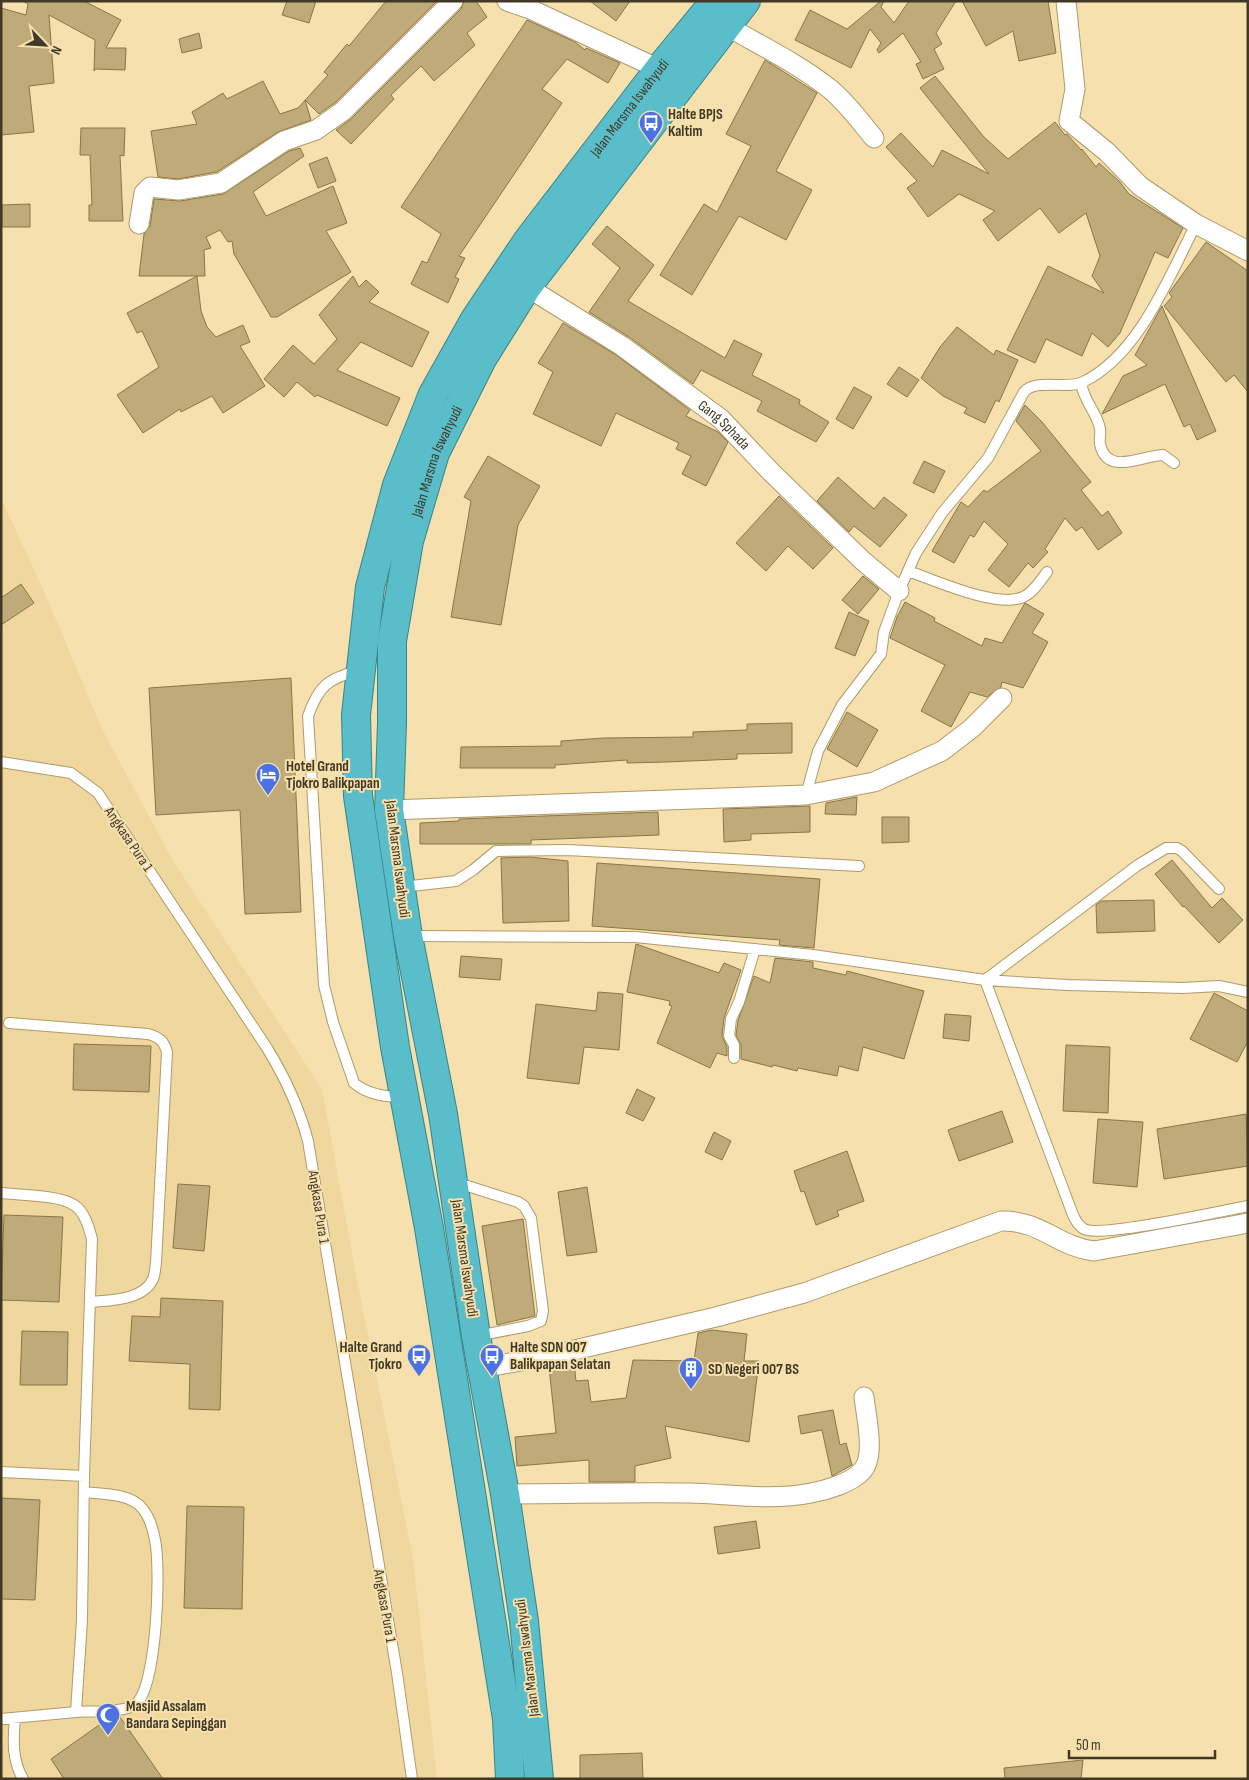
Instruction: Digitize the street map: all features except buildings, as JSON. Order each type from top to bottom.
[{"type":"highway","name":"Jalan Marsma Iswahyudi","points":[[510,1779],[508,1719],[429,1228],[395,1048],[358,796],[356,715],[370,587],[397,485],[432,394],[475,319],[528,240],[659,69],[715,1]]},
{"type":"highway","name":"Jalan Marsma Iswahyudi","points":[[539,1779],[524,1621],[476,1336],[454,1182],[408,936],[402,886],[389,810],[392,641],[409,541],[435,453],[482,359],[527,287],[746,1]]},
{"type":"street","points":[[139,224],[144,193],[150,187],[178,190],[221,183],[284,141],[316,130],[343,111],[453,1]]},
{"type":"street","points":[[507,1],[530,9],[659,69]]},
{"type":"street","points":[[1066,1],[1075,89],[1069,120],[1107,152],[1134,181],[1196,224],[1248,251]]},
{"type":"street","points":[[727,26],[812,76],[830,89],[852,111],[874,138]]},
{"type":"street","name":"Gang Sphada","points":[[527,287],[622,346],[721,419],[771,472],[864,561],[899,591]]},
{"type":"street","points":[[389,810],[806,795],[874,782],[942,751],[972,728],[1002,698]]},
{"type":"street","points":[[482,1368],[552,1355],[716,1317],[804,1293],[1001,1221],[1016,1220],[1030,1224],[1072,1246],[1094,1251],[1248,1223]]},
{"type":"street","points":[[504,1494],[688,1493],[778,1496],[811,1493],[855,1478],[864,1470],[870,1450],[864,1397]]},
{"type":"lane","points":[[806,795],[818,751],[842,705],[879,659],[884,632],[916,553],[942,513],[988,458],[1028,387],[1081,383],[1099,372],[1116,356],[1144,322],[1196,224]]},
{"type":"lane","points":[[1081,383],[1085,399],[1100,429],[1100,446],[1107,457],[1120,463],[1163,455],[1174,463]]},
{"type":"lane","points":[[908,571],[978,596],[1017,599],[1027,595],[1047,572]]},
{"type":"lane","points":[[361,670],[335,677],[315,696],[308,716],[324,985],[333,1022],[354,1083],[382,1097],[404,1097]]},
{"type":"lane","name":"Angkasa Pura 1","points":[[1,762],[71,773],[98,793],[267,1048],[288,1082],[299,1108],[308,1141],[352,1418],[397,1673],[412,1779]]},
{"type":"lane","points":[[985,980],[1138,865],[1166,848],[1177,848],[1182,851],[1219,889]]},
{"type":"lane","points":[[402,886],[456,880],[472,870],[491,853],[520,850],[568,850],[859,866]]},
{"type":"lane","points":[[408,936],[619,936],[813,955],[985,980],[1076,986],[1183,988],[1219,986],[1248,992]]},
{"type":"lane","points":[[734,1058],[734,1045],[729,1036],[731,1019],[739,1002],[755,949]]},
{"type":"lane","points":[[985,980],[1067,1199],[1079,1225],[1086,1230],[1110,1230],[1248,1206]]},
{"type":"lane","points":[[9,1023],[148,1034],[158,1036],[165,1044],[167,1052],[153,1279],[147,1288],[130,1297],[90,1302]]},
{"type":"lane","points":[[454,1182],[518,1202],[524,1206],[531,1218],[544,1311],[541,1321],[528,1326],[476,1336]]},
{"type":"lane","points":[[1,1193],[60,1200],[75,1206],[86,1220],[92,1239],[84,1476],[82,1620],[76,1712]]},
{"type":"lane","points":[[1,1472],[84,1476]]},
{"type":"lane","points":[[1,1719],[129,1709],[137,1704],[150,1675],[157,1596],[155,1541],[150,1521],[141,1507],[131,1500],[84,1492]]},
{"type":"lane","points":[[16,1718],[13,1742],[16,1767],[23,1779]]},
{"type":"shaded area","points":[[1,498],[47,598],[102,729],[172,859],[322,1089],[357,1280],[413,1558],[437,1779],[1,1779]]},
{"type":"place","name":"Halte BPJS Kaltim","points":[[651,144]]},
{"type":"place","name":"Hotel Grand Tjokro Balikpapan","points":[[268,796]]},
{"type":"place","name":"Halte Grand Tjokro","points":[[419,1377]]},
{"type":"place","name":"Halte SDN 007 Balikpapan Selatan","points":[[492,1377]]},
{"type":"place","name":"SD Negeri 007 BS","points":[[691,1390]]},
{"type":"place","name":"Masjid Assalam Bandara Sepinggan","points":[[108,1736]]}]
